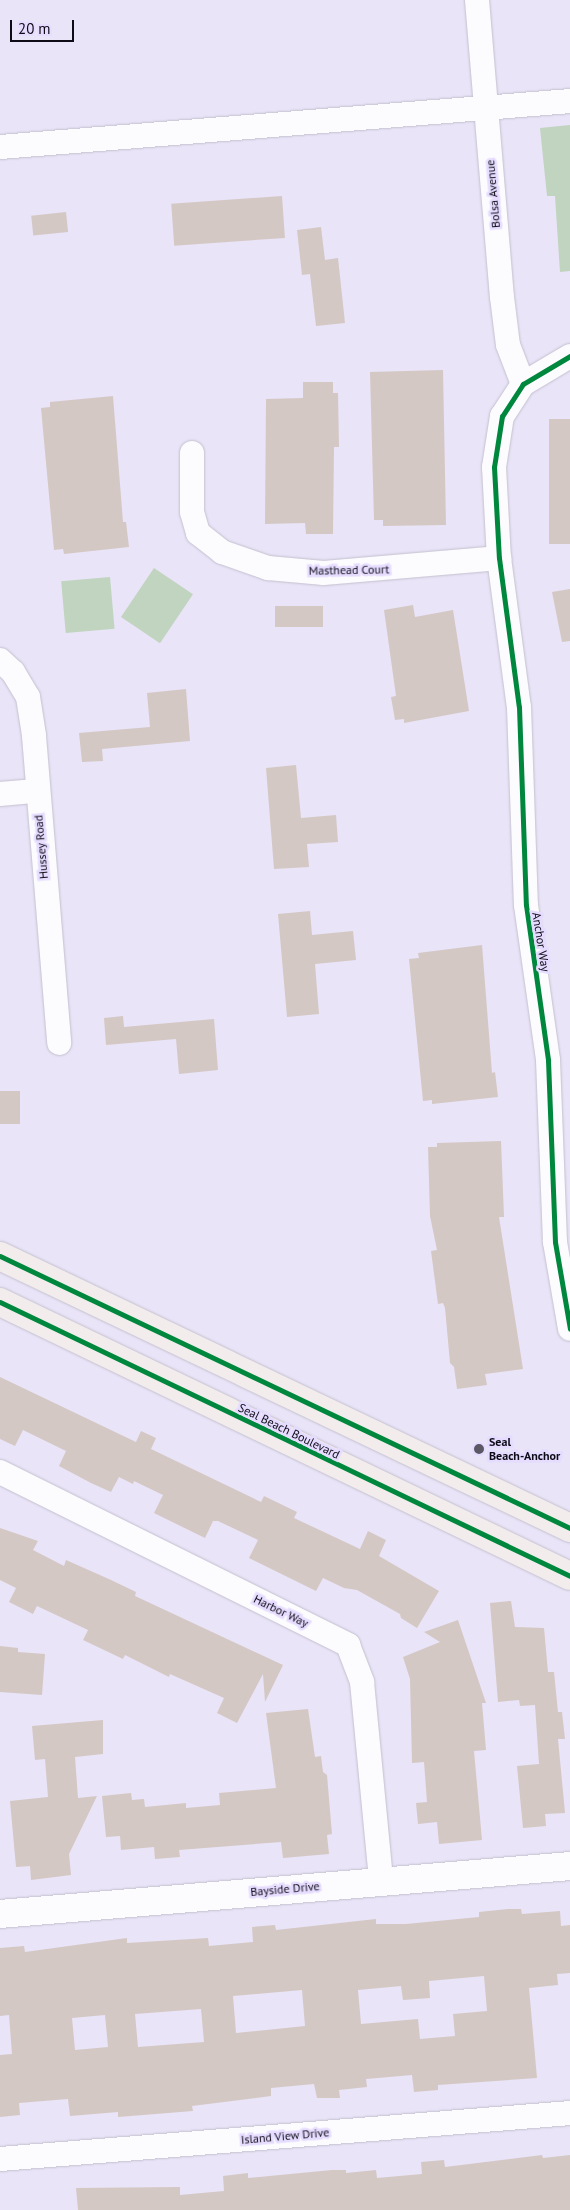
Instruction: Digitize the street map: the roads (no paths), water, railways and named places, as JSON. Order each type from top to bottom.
[{"type":"main road","points":[[0,1256],[570,1528]]},
{"type":"main road","name":"Seal Beach Boulevard","points":[[0,1302],[570,1576]]},
{"type":"street","name":"Bolsa Avenue","points":[[477,0],[485,110],[508,345],[523,384]]},
{"type":"street","points":[[0,147],[485,110],[570,101]]},
{"type":"street","points":[[523,384],[570,356]]},
{"type":"street","name":"Anchor Way","points":[[523,384],[502,416],[494,467],[499,558],[519,707],[526,905],[548,1060],[570,1328]]},
{"type":"street","name":"Masthead Court","points":[[192,453],[192,512],[198,534],[222,552],[268,568],[324,573],[499,558]]},
{"type":"street","name":"Hussey Road","points":[[0,660],[14,672],[28,698],[34,736],[36,791],[59,1043]]},
{"type":"street","points":[[0,794],[36,791]]},
{"type":"street","name":"Harbor Way","points":[[0,1472],[348,1645],[362,1682],[381,1880]]},
{"type":"street","name":"Bayside Drive","points":[[0,1914],[381,1880],[570,1866]]},
{"type":"street","name":"Island View Drive","points":[[0,2159],[570,2113]]},
{"type":"place","name":"Seal Beach-Anchor","points":[[479,1449]]}]
